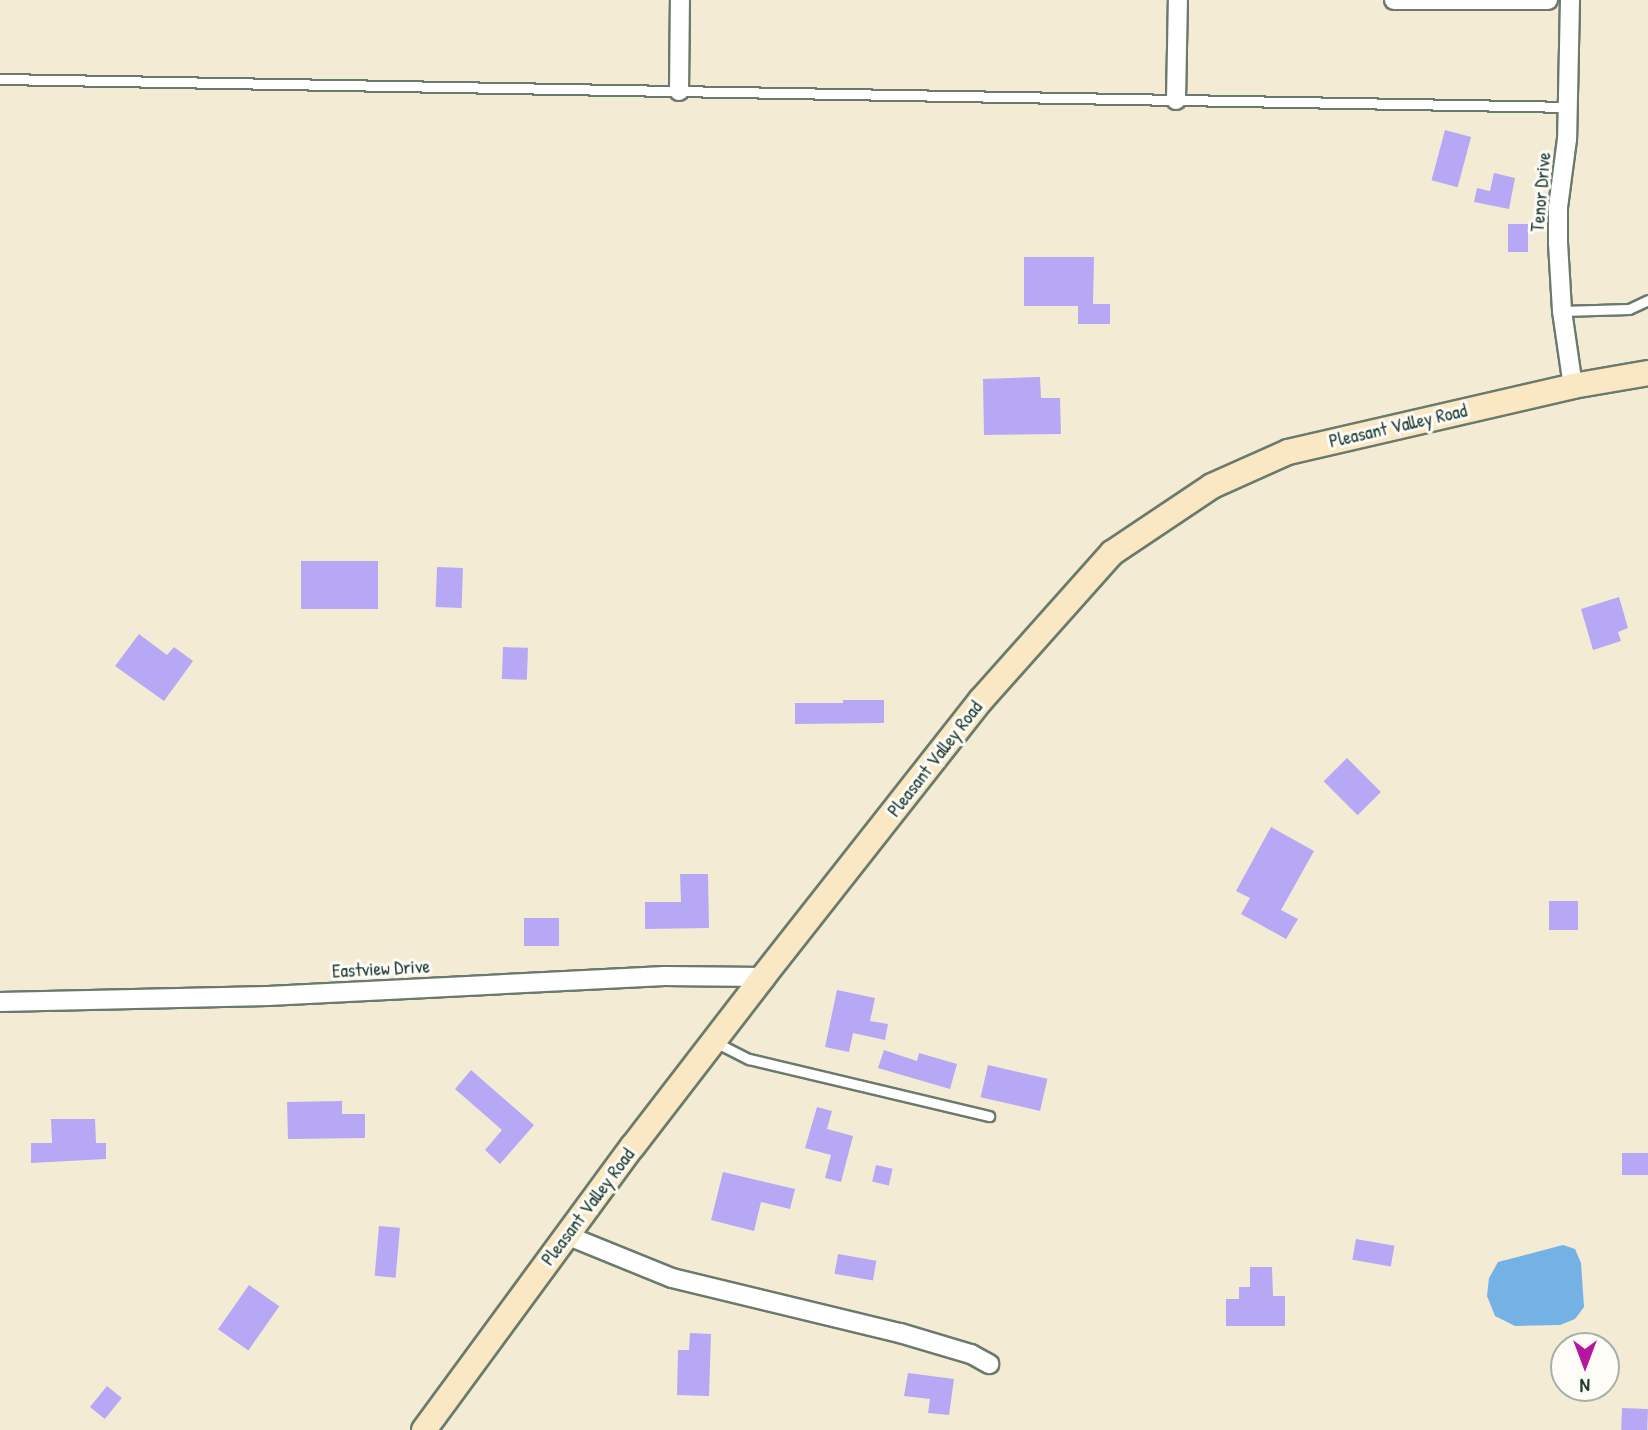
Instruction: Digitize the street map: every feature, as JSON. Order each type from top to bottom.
[{"type":"street","points":[[679,92],[680,0]]},
{"type":"street","points":[[1176,100],[1178,0]]},
{"type":"street","points":[[1394,0],[1548,0]]},
{"type":"street","name":"Tenor Drive","points":[[1570,0],[1569,107],[1558,207],[1562,311],[1573,386]]},
{"type":"street","name":"Pleasant Valley Road","points":[[424,1430],[566,1235],[763,977],[981,700],[1112,553],[1212,486],[1288,452],[1573,386],[1648,373]]},
{"type":"street","name":"Eastview Drive","points":[[0,1002],[268,996],[663,976],[763,977]]},
{"type":"street","points":[[566,1235],[672,1278],[901,1333],[971,1354],[989,1364]]},
{"type":"lane","points":[[0,79],[1569,107]]},
{"type":"lane","points":[[1562,311],[1629,309],[1648,300]]},
{"type":"lane","points":[[713,1042],[749,1059],[989,1116]]},
{"type":"water","points":[[1563,1245],[1575,1249],[1581,1263],[1584,1307],[1575,1319],[1560,1325],[1515,1326],[1495,1316],[1487,1296],[1489,1278],[1498,1262]]},
{"type":"building","points":[[1445,130],[1471,137],[1458,187],[1432,180]]},
{"type":"building","points":[[1494,173],[1515,178],[1509,209],[1474,202],[1477,188],[1490,191]]},
{"type":"building","points":[[1508,224],[1528,224],[1528,252],[1508,252]]},
{"type":"building","points":[[1024,257],[1094,257],[1093,304],[1110,304],[1110,324],[1078,324],[1078,306],[1024,306]]},
{"type":"building","points":[[1040,377],[1041,398],[1060,398],[1061,434],[984,435],[983,379]]},
{"type":"building","points":[[301,561],[378,561],[378,609],[301,609]]},
{"type":"building","points":[[437,567],[463,568],[462,608],[436,607]]},
{"type":"building","points":[[1619,597],[1628,628],[1618,632],[1621,641],[1593,650],[1581,609]]},
{"type":"building","points":[[139,634],[167,655],[174,647],[193,661],[164,701],[115,666]]},
{"type":"building","points":[[503,647],[528,648],[527,680],[502,679]]},
{"type":"building","points":[[843,700],[884,700],[884,723],[795,724],[795,703],[843,703]]},
{"type":"building","points":[[1347,758],[1381,792],[1358,815],[1324,781]]},
{"type":"building","points":[[1271,827],[1314,851],[1281,910],[1298,919],[1286,939],[1241,914],[1250,898],[1236,891]]},
{"type":"building","points":[[680,874],[708,874],[709,928],[645,929],[645,902],[681,902]]},
{"type":"building","points":[[1549,901],[1578,901],[1578,930],[1549,930]]},
{"type":"building","points":[[524,918],[559,918],[559,946],[524,946]]},
{"type":"building","points":[[837,990],[875,998],[870,1021],[888,1024],[885,1040],[853,1033],[849,1052],[825,1047]]},
{"type":"building","points":[[884,1050],[917,1061],[919,1053],[957,1064],[950,1089],[878,1068]]},
{"type":"building","points":[[988,1065],[1047,1079],[1040,1111],[981,1097]]},
{"type":"building","points":[[471,1070],[534,1125],[500,1164],[485,1150],[502,1130],[455,1089]]},
{"type":"building","points":[[342,1101],[342,1114],[365,1114],[365,1138],[288,1139],[287,1102]]},
{"type":"building","points":[[817,1107],[832,1111],[827,1129],[853,1136],[841,1182],[825,1178],[831,1155],[805,1148]]},
{"type":"building","points":[[51,1119],[95,1119],[96,1143],[106,1143],[106,1159],[31,1163],[31,1143],[52,1143]]},
{"type":"building","points":[[1622,1153],[1648,1153],[1648,1175],[1622,1175]]},
{"type":"building","points":[[876,1165],[893,1169],[889,1185],[872,1182]]},
{"type":"building","points":[[723,1172],[795,1189],[790,1209],[761,1202],[754,1231],[711,1220]]},
{"type":"building","points":[[379,1226],[400,1228],[396,1278],[375,1276]]},
{"type":"building","points":[[1356,1239],[1394,1246],[1391,1266],[1352,1260]]},
{"type":"building","points":[[838,1254],[876,1261],[873,1280],[835,1274]]},
{"type":"building","points":[[1250,1267],[1272,1267],[1273,1296],[1285,1296],[1285,1326],[1226,1326],[1226,1299],[1239,1299],[1239,1287],[1250,1287]]},
{"type":"building","points":[[249,1285],[279,1306],[248,1350],[218,1329]]},
{"type":"building","points":[[690,1333],[711,1334],[709,1396],[677,1395],[678,1350],[689,1350]]},
{"type":"building","points":[[908,1373],[954,1379],[949,1415],[928,1413],[930,1399],[904,1396]]},
{"type":"building","points":[[107,1386],[122,1398],[105,1419],[90,1407]]},
{"type":"building","points":[[1622,1408],[1648,1409],[1647,1430],[1621,1430]]}]
